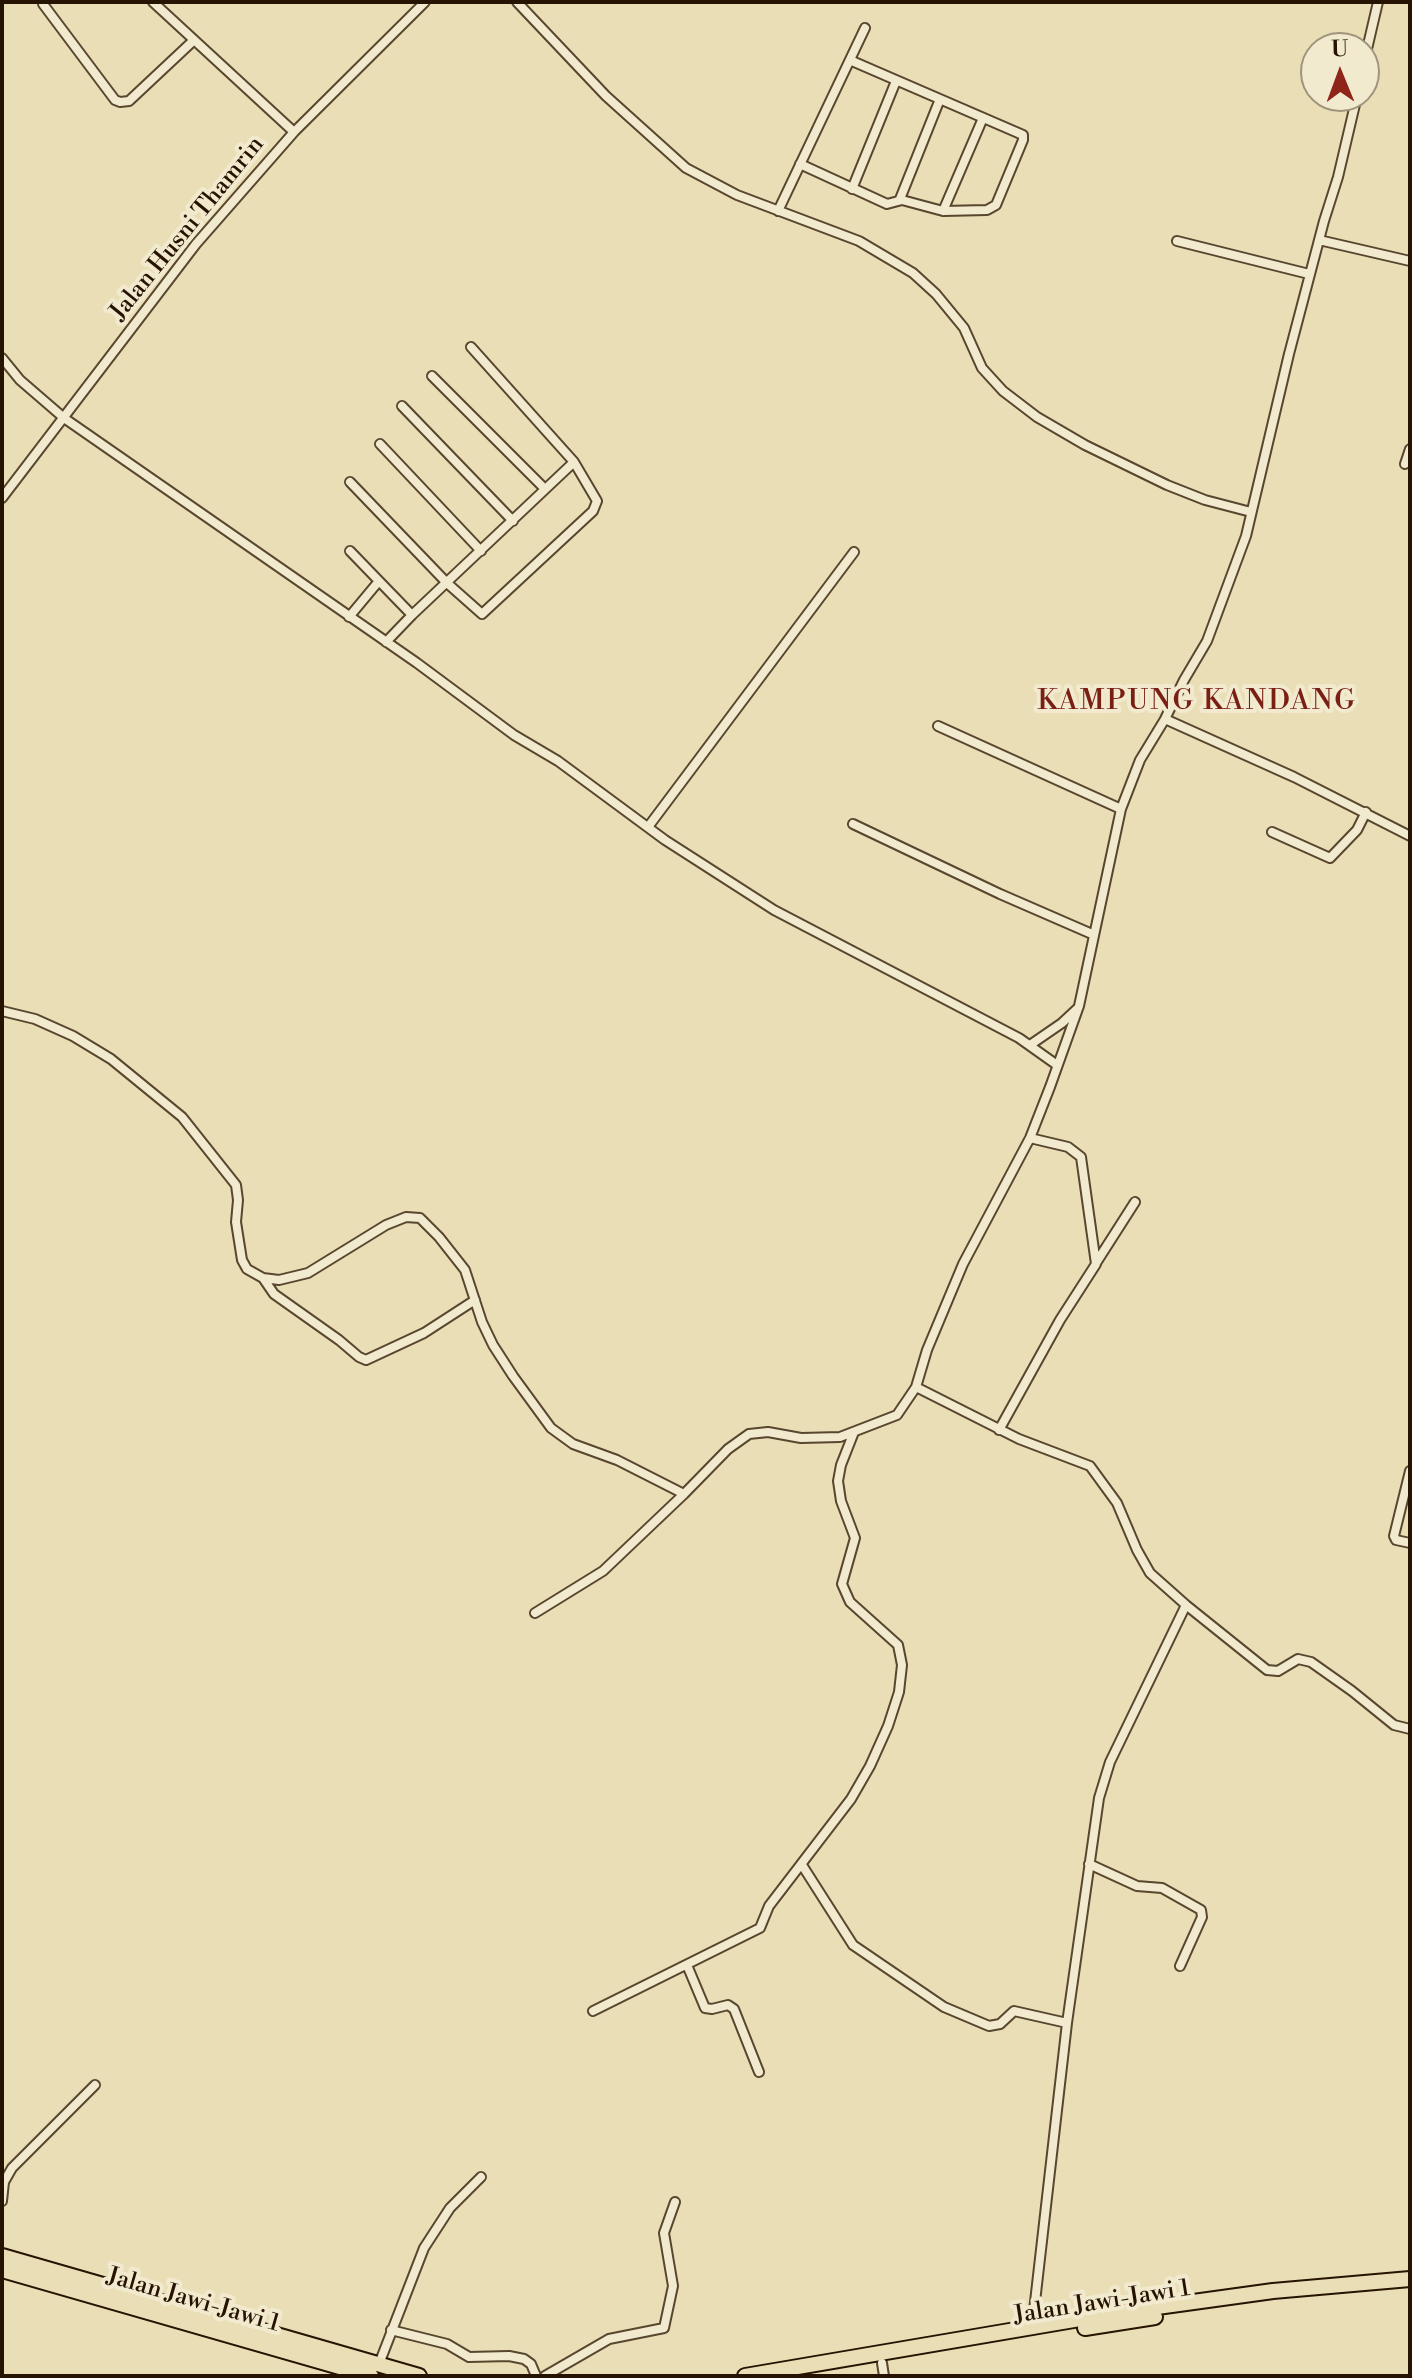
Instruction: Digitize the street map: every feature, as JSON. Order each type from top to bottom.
[{"type":"highway","points":[[2,2256],[186,2315],[375,2370],[419,2376]]},
{"type":"highway","name":"Jalan Jawi-Jawi 1","points":[[2,2270],[186,2315]]},
{"type":"highway","points":[[745,2376],[841,2365],[1032,2328],[1122,2317],[1273,2291],[1410,2279]]},
{"type":"highway","name":"Jalan Jawi-Jawi 1","points":[[803,2376],[841,2365],[883,2370],[1122,2317],[1274,2298],[1410,2289]]},
{"type":"street","points":[[153,2],[294,132]]},
{"type":"street","name":"Jalan Husni Thamrin","points":[[2,498],[196,244],[294,132],[425,2]]},
{"type":"street","points":[[517,2],[606,96],[686,168],[737,195],[859,241],[913,273],[936,294],[964,328],[982,368],[1003,391],[1037,417],[1085,445],[1167,485],[1205,500],[1251,512]]},
{"type":"street","points":[[1371,32],[1378,2]]},
{"type":"street","points":[[43,4],[115,100],[120,102],[129,101],[193,41]]},
{"type":"street","points":[[778,211],[852,61],[865,28]]},
{"type":"street","points":[[800,164],[887,204],[900,199],[943,211],[987,210],[996,205],[1023,137],[1021,133],[852,61]]},
{"type":"street","points":[[852,189],[896,81]]},
{"type":"street","points":[[900,199],[940,99]]},
{"type":"street","points":[[535,1613],[603,1571],[728,1449],[749,1434],[768,1432],[801,1438],[840,1437],[897,1415],[916,1387],[927,1350],[963,1264],[1030,1138],[1079,1006],[1121,809],[1140,760],[1207,641],[1246,536],[1309,274],[1338,177],[1353,112]]},
{"type":"street","points":[[943,211],[983,118]]},
{"type":"street","points":[[1319,240],[1410,261]]},
{"type":"street","points":[[1177,241],[1309,274]]},
{"type":"street","points":[[350,482],[478,613],[483,613],[593,511],[597,501],[574,462],[471,347]]},
{"type":"street","points":[[2,358],[20,380],[64,418],[209,517],[514,735],[558,761],[648,827],[774,910],[1030,1045],[1057,1065]]},
{"type":"street","points":[[432,376],[545,489]]},
{"type":"street","points":[[402,406],[513,521]]},
{"type":"street","points":[[380,444],[481,551]]},
{"type":"street","points":[[1405,464],[1410,449]]},
{"type":"street","points":[[386,642],[574,462]]},
{"type":"street","points":[[350,551],[412,615]]},
{"type":"street","points":[[648,827],[854,552]]},
{"type":"street","points":[[349,617],[379,581]]},
{"type":"street","points":[[1165,719],[1259,760],[1410,836]]},
{"type":"street","points":[[938,726],[1121,809]]},
{"type":"street","points":[[1272,832],[1330,858],[1357,830],[1366,812]]},
{"type":"street","points":[[853,824],[1092,934]]},
{"type":"street","points":[[1030,1045],[1062,1023],[1079,1006]]},
{"type":"street","points":[[2,1011],[35,1019],[73,1036],[111,1059],[182,1117],[236,1185],[236,1222],[242,1260],[247,1269],[263,1278],[279,1280],[308,1273],[386,1225],[406,1217],[420,1218],[465,1270],[493,1345],[551,1428],[573,1444],[617,1460],[684,1494]]},
{"type":"street","points":[[1030,1138],[1068,1147],[1081,1157],[1096,1264]]},
{"type":"street","points":[[999,1430],[1060,1320],[1135,1202]]},
{"type":"street","points":[[263,1278],[274,1294],[366,1360],[424,1333],[475,1300]]},
{"type":"street","points":[[916,1387],[999,1430],[1090,1466],[1117,1503],[1150,1573],[1186,1605],[1267,1670],[1278,1671],[1298,1659],[1311,1662],[1384,1719],[1410,1729]]},
{"type":"street","points":[[593,2011],[760,1928],[769,1906],[807,1871],[870,1766],[899,1692],[902,1665],[898,1645],[850,1602],[842,1584],[855,1538],[841,1501],[838,1481],[854,1432]]},
{"type":"street","points":[[1410,1471],[1394,1536],[1396,1540],[1410,1543]]},
{"type":"street","points":[[1032,2328],[1067,2023],[1099,1798],[1110,1762],[1186,1605]]},
{"type":"street","points":[[1089,1864],[1137,1886],[1162,1888],[1201,1910],[1202,1917],[1180,1966]]},
{"type":"street","points":[[807,1871],[853,1945],[944,2007],[989,2026],[1000,2024],[1014,2011],[1067,2023]]},
{"type":"street","points":[[687,1965],[705,2008],[728,2005],[734,2009],[759,2072]]},
{"type":"street","points":[[2,2201],[4,2182],[12,2168],[95,2085]]},
{"type":"street","points":[[375,2370],[416,2266],[440,2220],[481,2177]]},
{"type":"street","points":[[545,2376],[609,2339],[664,2328],[673,2286],[664,2233],[675,2202]]},
{"type":"street","points":[[391,2330],[447,2344],[469,2357],[509,2356],[524,2359],[531,2364],[536,2376]]},
{"type":"district","name":"KAMPUNG KANDANG","points":[[1197,702]]}]
